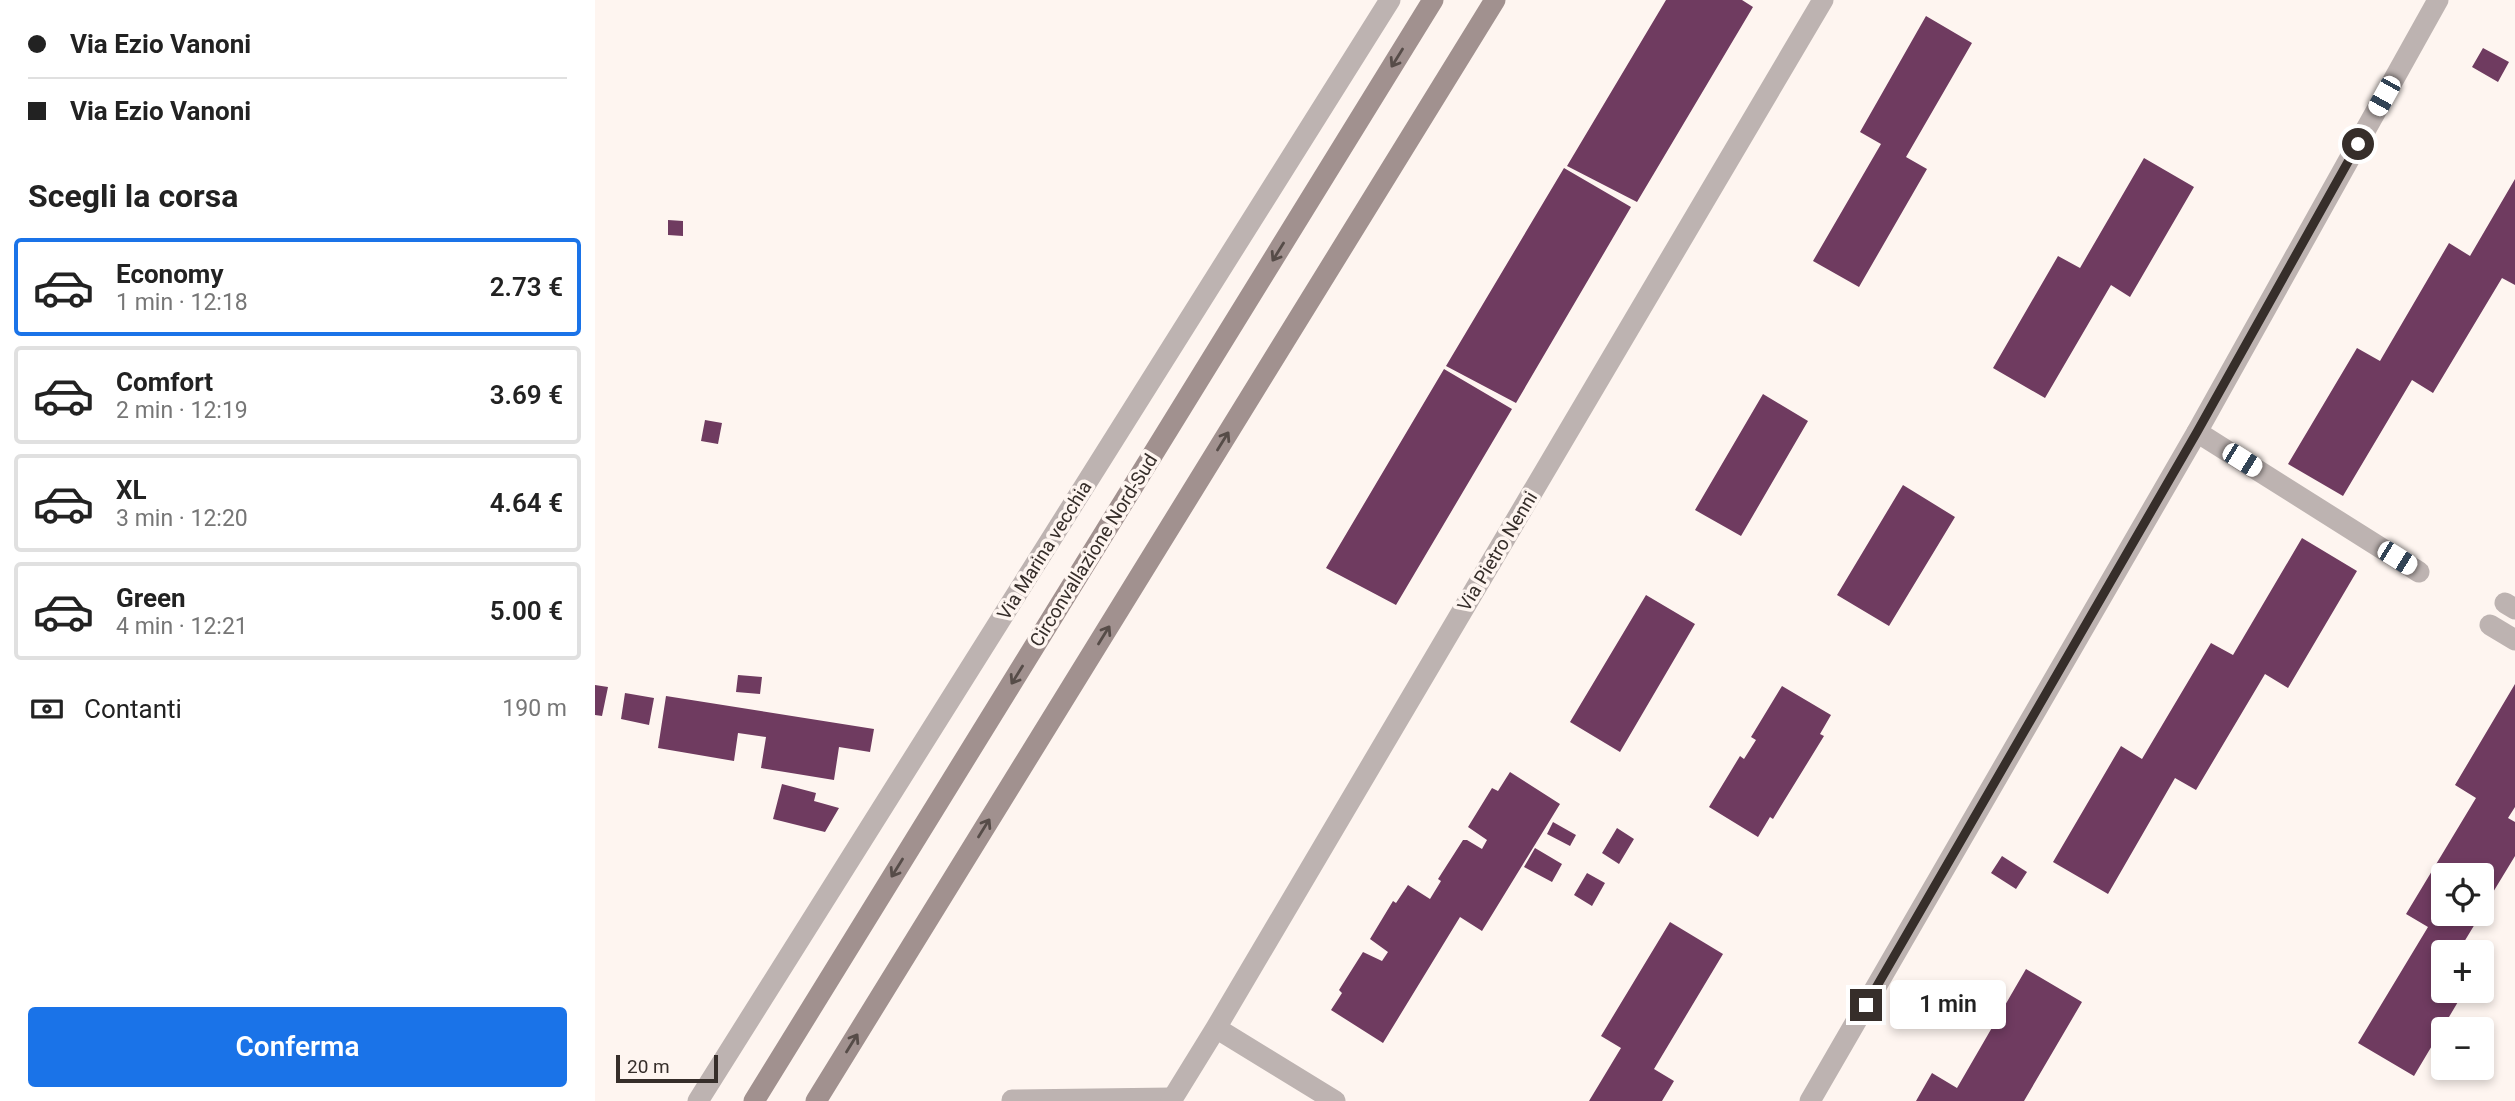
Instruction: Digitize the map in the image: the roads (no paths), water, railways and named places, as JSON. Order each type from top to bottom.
[{"type":"main road","name":"Circonvallazione Nord-Sud","points":[[754,1101],[1433,0]]},
{"type":"main road","points":[[816,1101],[1495,0]]},
{"type":"street","name":"Via Marina vecchia","points":[[698,1101],[1390,0]]},
{"type":"street","name":"Via Pietro Nenni","points":[[1172,1100],[1823,0]]},
{"type":"street","points":[[1811,1101],[2197,432],[2438,0]]},
{"type":"street","points":[[2197,432],[2420,572]]},
{"type":"street","points":[[2490,625],[2515,640]]},
{"type":"street","points":[[1216,1028],[1335,1101]]},
{"type":"street","points":[[1012,1100],[1172,1100]]}]
